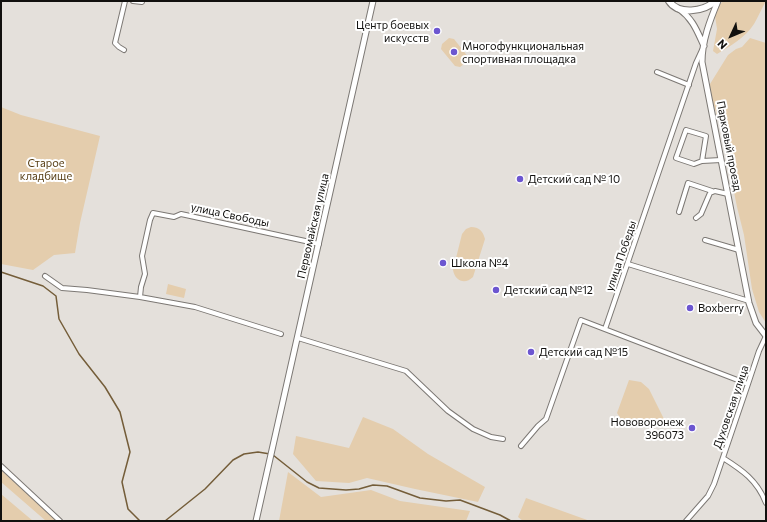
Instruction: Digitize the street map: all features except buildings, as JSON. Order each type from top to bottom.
[{"type":"main road","points":[[662,1],[675,7],[687,10],[699,9],[716,1]]},
{"type":"main road","points":[[669,1],[675,7]]},
{"type":"street","points":[[124,50],[115,43],[125,1]]},
{"type":"street","points":[[133,1],[142,1]]},
{"type":"street","name":"Первомайская улица","points":[[256,521],[373,1]]},
{"type":"street","name":"Парковый проезд","points":[[716,1],[702,53],[702,62],[749,301],[756,323],[766,336]]},
{"type":"street","points":[[675,7],[686,15],[692,22],[704,46]]},
{"type":"street","name":"улица Победы","points":[[605,329],[689,85],[704,46]]},
{"type":"street","points":[[657,72],[689,85]]},
{"type":"street","points":[[702,161],[706,136],[686,130],[676,158],[694,164],[702,161],[721,160]]},
{"type":"street","points":[[678,212],[688,183],[712,191],[728,194]]},
{"type":"street","points":[[696,218],[701,214],[712,191]]},
{"type":"street","name":"улица Свободы","points":[[140,297],[141,287],[146,274],[142,256],[153,213],[174,217],[181,214],[319,244]]},
{"type":"street","points":[[705,240],[739,250]]},
{"type":"street","points":[[628,264],[749,301]]},
{"type":"street","points":[[45,276],[62,288],[140,297],[195,307],[281,334]]},
{"type":"street","points":[[521,446],[546,419],[581,320],[748,384]]},
{"type":"street","name":"Духовская улица","points":[[686,521],[708,496],[714,484],[759,351],[766,336]]},
{"type":"street","points":[[298,338],[406,371],[448,411],[473,429],[491,437],[503,438]]},
{"type":"street","points":[[723,458],[750,477],[758,486],[766,502]]},
{"type":"street","points":[[1,466],[60,521]]},
{"type":"green space","points":[[723,1],[766,1],[750,29],[737,41],[717,54],[713,51],[717,29],[715,16],[717,8]]},
{"type":"green space","name":"Многофункциональная спортивная площадка","points":[[449,38],[454,39],[469,58],[468,61],[460,67],[455,66],[441,49],[442,44]]},
{"type":"green space","points":[[750,38],[766,43],[766,323],[759,312],[752,289],[744,235],[721,127],[709,91],[710,84],[728,55],[736,49],[742,47]]},
{"type":"green space","name":"Старое кладбище","points":[[1,107],[21,115],[100,136],[80,223],[75,253],[54,255],[33,270],[1,264]]},
{"type":"green space","points":[[471,227],[480,230],[485,239],[473,277],[467,281],[461,281],[456,277],[453,270],[462,234],[466,229]]},
{"type":"green space","points":[[168,284],[186,289],[184,298],[166,294]]},
{"type":"green space","points":[[629,380],[641,382],[649,389],[664,419],[641,428],[623,422],[617,413]]},
{"type":"green space","points":[[363,417],[393,429],[428,454],[485,487],[478,502],[367,478],[349,483],[316,481],[293,454],[296,436],[349,448]]},
{"type":"green space","points":[[1,470],[57,521],[46,521],[1,482]]},
{"type":"green space","points":[[288,472],[321,497],[371,490],[400,501],[470,511],[466,521],[279,521]]},
{"type":"green space","points":[[1,494],[33,521],[1,521]]},
{"type":"green space","points":[[526,498],[590,521],[523,521],[518,517]]},
{"type":"waterway","points":[[1,272],[43,286],[56,296],[59,319],[79,354],[105,387],[120,412],[130,452],[122,482],[128,509],[140,521]]},
{"type":"waterway","points":[[165,521],[205,489],[233,460],[244,454],[258,452],[270,454]]},
{"type":"waterway","points":[[273,455],[307,482],[319,488],[346,490],[359,489],[373,485],[387,486],[420,498],[446,501],[460,500],[500,515],[511,521]]},
{"type":"place","name":"Центр боевых искусств","points":[[437,31]]},
{"type":"place","name":"Многофункциональная спортивная площадка","points":[[454,52]]},
{"type":"place","name":"Детский сад № 10","points":[[520,179]]},
{"type":"place","name":"Школа №4","points":[[443,263]]},
{"type":"place","name":"Детский сад №12","points":[[496,290]]},
{"type":"place","name":"Boxberry","points":[[690,308]]},
{"type":"place","name":"Детский сад №15","points":[[531,352]]},
{"type":"place","name":"Нововоронеж 396073","points":[[692,428]]}]
